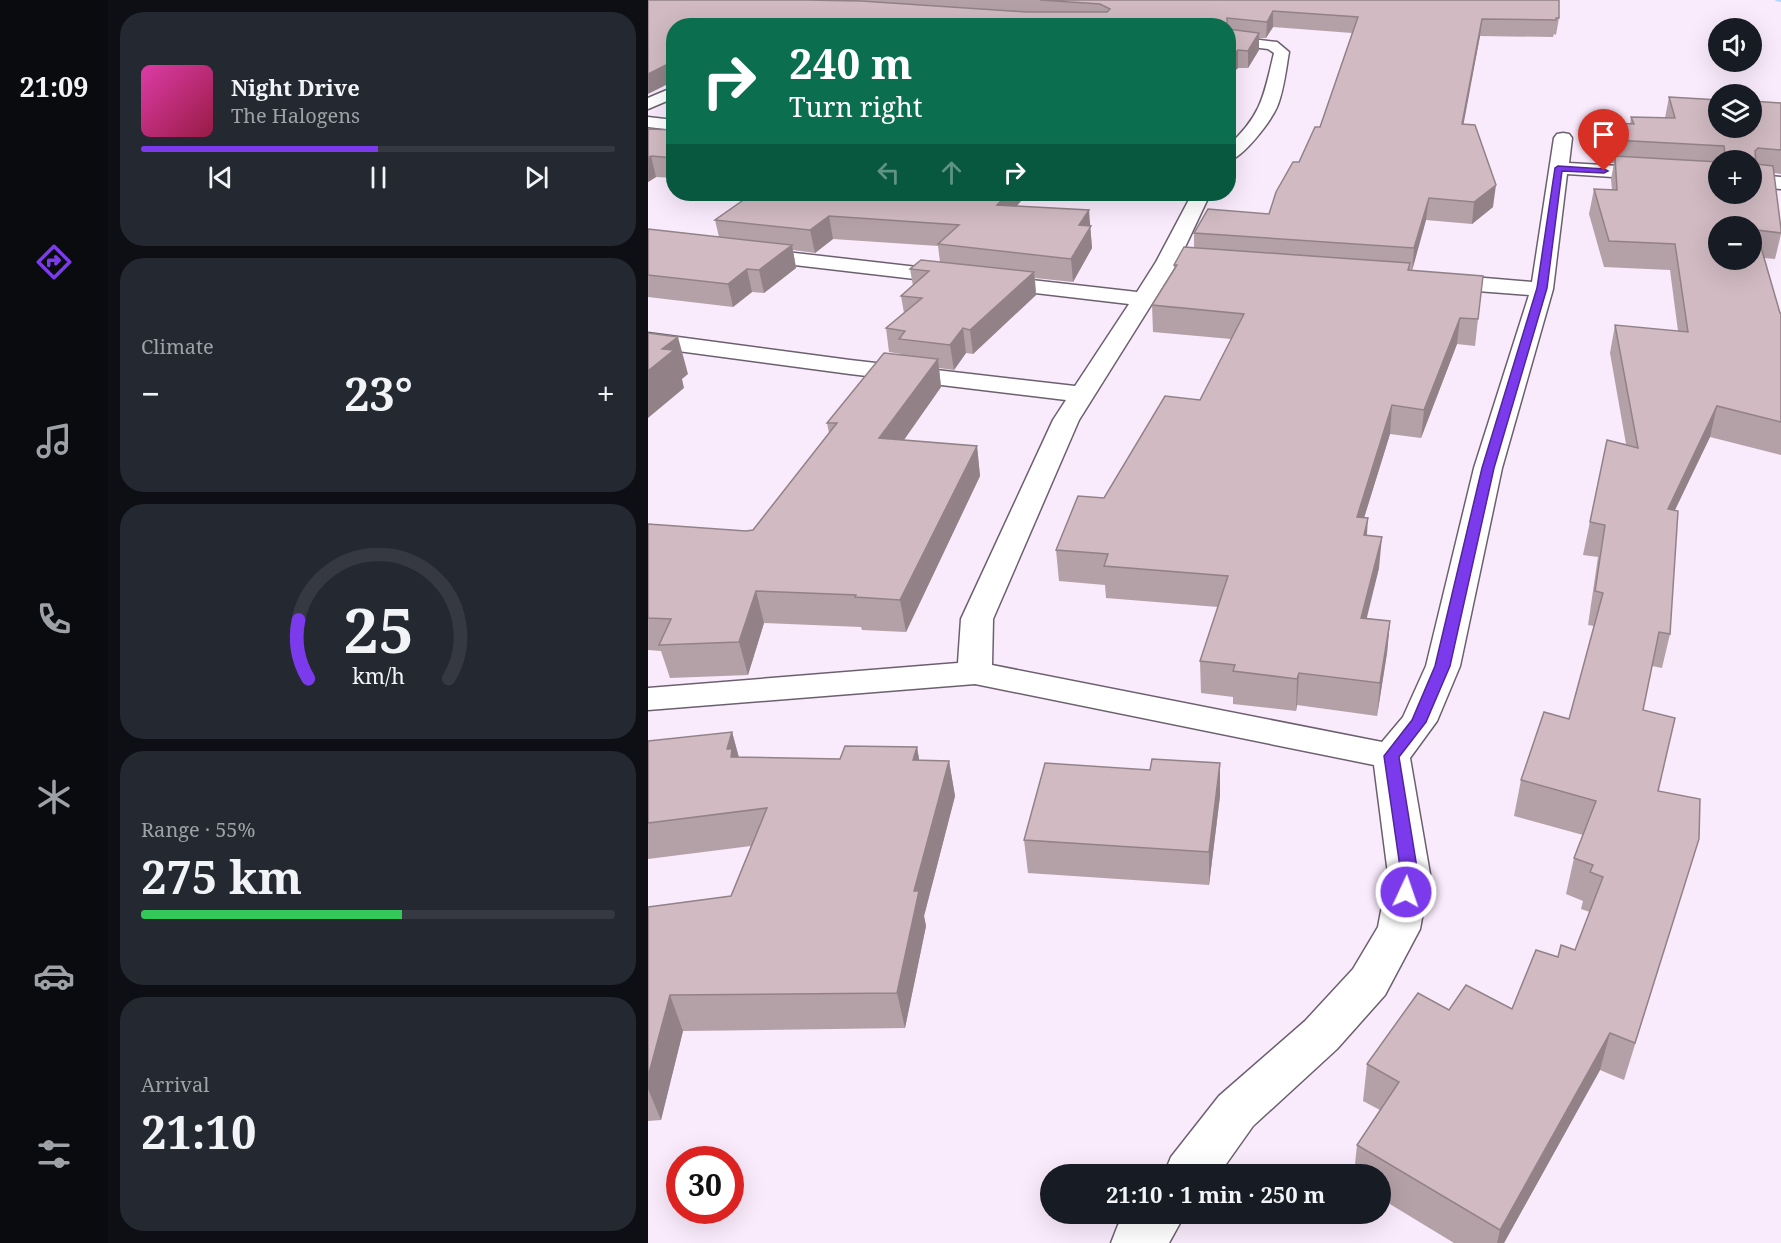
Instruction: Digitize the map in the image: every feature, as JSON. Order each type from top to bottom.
[{"type":"street","points":[[1236,41],[1272,45],[1282,52],[1269,107],[1246,139],[1236,148]]},
{"type":"street","points":[[648,104],[666,96]]},
{"type":"street","points":[[648,122],[666,124]]},
{"type":"street","points":[[1196,1164],[1236,1111],[1321,1035],[1369,982],[1399,929],[1409,874],[1391,756],[1419,722],[1443,666],[1488,468],[1542,288],[1563,138]]},
{"type":"street","points":[[1558,168],[1708,177]]},
{"type":"street","points":[[1762,181],[1781,183]]},
{"type":"street","points":[[975,673],[977,619],[1065,420],[1143,299],[1179,262],[1199,201]]},
{"type":"street","points":[[730,251],[1143,299]]},
{"type":"street","points":[[1413,279],[1542,288]]},
{"type":"street","points":[[648,340],[850,367],[1082,394]]},
{"type":"street","points":[[648,699],[975,673],[1391,756]]},
{"type":"street","points":[[1137,1243],[1151,1224]]},
{"type":"building","points":[[648,0],[861,1],[1027,12],[1107,12],[1110,9],[1100,4],[1040,0],[1559,0],[1559,18],[1556,20],[1482,19],[1462,124],[1475,125],[1496,185],[1474,202],[1429,198],[1414,248],[1194,233],[1208,209],[1269,214],[1276,192],[1293,162],[1299,162],[1315,127],[1320,127],[1358,17],[1273,11],[1267,22],[1236,18],[666,18],[666,65],[648,74]]},
{"type":"building","points":[[1236,30],[1259,33],[1248,51],[1238,50],[1236,52]]},
{"type":"building","points":[[1669,97],[1708,99],[1708,138],[1762,138],[1762,102],[1781,103],[1781,150],[1758,148],[1756,150],[1725,150],[1724,146],[1614,140],[1613,123],[1634,124],[1631,117],[1675,118]]},
{"type":"building","points":[[648,129],[666,130],[666,157],[651,156],[648,158]]},
{"type":"building","points":[[1615,156],[1708,161],[1708,204],[1762,204],[1762,165],[1773,166],[1781,233],[1762,231],[1762,216],[1708,216],[1708,270],[1762,270],[1762,251],[1781,313],[1781,422],[1717,406],[1668,509],[1678,511],[1670,634],[1659,632],[1643,710],[1675,718],[1658,791],[1700,799],[1699,839],[1635,1043],[1610,1033],[1500,1230],[1357,1145],[1399,1082],[1367,1064],[1418,993],[1449,1010],[1466,985],[1512,1009],[1536,950],[1558,957],[1561,945],[1575,950],[1603,877],[1590,872],[1593,865],[1574,858],[1596,801],[1521,780],[1544,712],[1569,719],[1603,593],[1595,591],[1605,525],[1590,522],[1607,440],[1638,448],[1615,325],[1688,332],[1675,244],[1609,241],[1594,189],[1617,190]]},
{"type":"building","points":[[742,201],[1001,201],[997,205],[1089,210],[1079,225],[1091,226],[1071,259],[938,244],[959,225],[829,216],[810,230],[715,220]]},
{"type":"building","points":[[648,229],[792,245],[759,270],[747,269],[728,284],[648,275]]},
{"type":"building","points":[[1184,247],[1410,263],[1408,270],[1483,276],[1478,319],[1460,318],[1424,410],[1392,405],[1357,517],[1368,518],[1364,535],[1382,537],[1361,618],[1390,621],[1380,683],[1299,673],[1297,679],[1233,671],[1235,665],[1200,661],[1228,576],[1104,566],[1108,554],[1056,550],[1078,496],[1104,498],[1165,396],[1200,400],[1244,314],[1152,305],[1177,265],[1174,265]]},
{"type":"building","points":[[921,260],[1034,272],[970,330],[963,328],[950,345],[899,339],[905,331],[886,328],[922,298],[901,296],[929,271],[910,269]]},
{"type":"building","points":[[648,333],[678,337],[662,349],[674,350],[648,371]]},
{"type":"building","points":[[884,353],[938,359],[879,438],[977,446],[900,600],[855,597],[856,595],[756,591],[739,642],[659,645],[671,619],[648,618],[648,524],[753,530],[837,423],[827,423]]},
{"type":"building","points":[[732,732],[727,749],[732,749],[731,757],[840,759],[845,746],[917,747],[913,760],[949,761],[914,891],[919,891],[897,993],[670,995],[648,1077],[648,907],[731,896],[767,808],[648,823],[648,741]]},
{"type":"building","points":[[1152,759],[1220,763],[1209,852],[1024,840],[1045,763],[1150,770]]},
{"type":"route","points":[[1406,892],[1409,874],[1391,756],[1419,722],[1443,666],[1488,468],[1542,288],[1558,168],[1604,171]]}]
